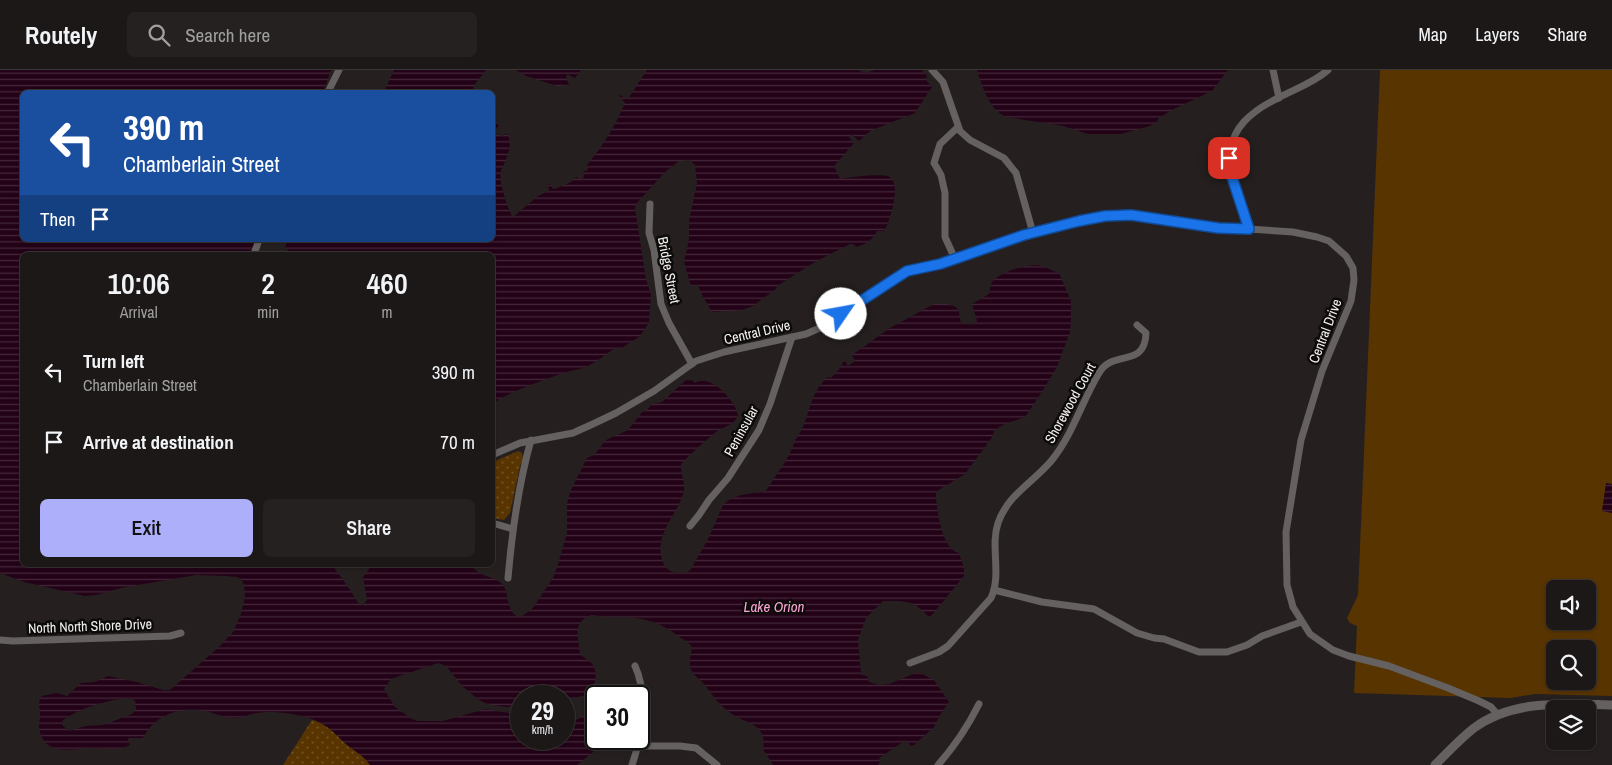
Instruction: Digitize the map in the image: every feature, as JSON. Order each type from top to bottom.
[{"type":"street","points":[[329,90],[339,70]]},
{"type":"street","points":[[932,70],[943,82],[960,132],[970,140],[1004,158],[1016,173],[1033,233]]},
{"type":"street","points":[[1273,70],[1279,98]]},
{"type":"street","points":[[1249,229],[1232,177],[1229,158],[1231,142],[1238,128],[1252,114],[1319,78],[1328,70]]},
{"type":"street","points":[[955,259],[945,237],[945,193],[941,175],[934,163],[940,144],[958,127]]},
{"type":"street","name":"Bridge Street","points":[[650,204],[649,232],[654,250],[662,304],[668,323],[692,364]]},
{"type":"street","name":"Central Drive","points":[[495,454],[531,440],[573,433],[602,420],[654,391],[692,364],[724,352],[806,334],[822,327],[907,271],[955,259],[1033,233],[1105,216],[1131,215],[1218,228],[1293,232],[1317,237],[1328,241],[1346,256],[1353,268],[1354,280],[1351,301],[1322,371],[1301,440],[1288,523],[1286,556],[1287,585],[1293,608],[1310,634],[1333,650],[1389,666],[1448,688],[1479,701],[1498,715]]},
{"type":"street","points":[[254,251],[259,242]]},
{"type":"street","name":"Shorewood Court","points":[[994,590],[996,573],[994,539],[1003,511],[1010,500],[1052,460],[1075,424],[1088,392],[1104,365],[1125,357],[1137,355],[1143,349],[1146,333],[1137,325]]},
{"type":"street","name":"Peninsular","points":[[690,526],[728,478],[759,430],[770,404],[792,337]]},
{"type":"street","points":[[508,578],[513,529],[531,440]]},
{"type":"street","points":[[495,524],[513,529]]},
{"type":"street","points":[[910,663],[939,652],[948,646],[991,598],[994,590],[1042,602],[1094,609],[1137,632],[1154,638],[1164,639],[1199,652],[1227,652],[1247,645],[1262,636],[1301,622]]},
{"type":"street","name":"North North Shore Drive","points":[[0,640],[170,636],[181,633]]},
{"type":"street","points":[[635,666],[642,685]]},
{"type":"street","points":[[938,765],[971,720],[979,704]]},
{"type":"street","points":[[1435,765],[1476,727],[1514,709],[1544,704],[1612,705]]},
{"type":"street","points":[[650,746],[696,748],[718,765]]},
{"type":"street","points":[[632,765],[637,750]]},
{"type":"shaded area","points":[[1380,70],[1612,70],[1612,696],[1536,694],[1510,698],[1354,693],[1357,626],[1350,623],[1347,618],[1358,595]]},
{"type":"shaded area","points":[[518,451],[522,453],[523,459],[510,513],[504,520],[495,518],[495,461]]},
{"type":"shaded area","points":[[312,720],[326,726],[343,739],[360,753],[370,765],[283,765]]},
{"type":"water","name":"Lake Orion","points":[[0,70],[331,70],[324,90],[20,90],[20,242],[255,242],[252,252],[20,252],[20,567],[333,567],[358,603],[363,605],[367,600],[363,577],[370,567],[472,567],[503,585],[513,613],[521,617],[532,609],[553,578],[567,533],[567,504],[570,492],[587,458],[594,455],[606,440],[628,430],[642,412],[646,411],[652,404],[662,402],[686,380],[692,380],[695,383],[701,381],[708,382],[715,385],[733,403],[738,416],[734,422],[716,432],[703,443],[681,465],[684,491],[666,527],[661,544],[661,553],[667,568],[673,572],[682,573],[691,569],[709,537],[723,505],[730,499],[741,495],[766,491],[790,454],[795,440],[804,425],[816,392],[828,377],[831,378],[841,367],[844,360],[848,366],[855,361],[852,355],[890,328],[934,304],[948,304],[956,307],[961,324],[971,325],[977,321],[972,304],[989,294],[991,284],[996,278],[1006,272],[1019,268],[1039,265],[1059,273],[1071,301],[1070,332],[1057,367],[1025,417],[994,430],[993,436],[965,474],[936,493],[937,508],[944,537],[953,550],[959,553],[964,568],[964,576],[931,616],[928,616],[917,606],[908,602],[883,601],[866,618],[858,640],[862,675],[867,676],[869,682],[879,685],[889,684],[918,672],[934,680],[949,702],[934,727],[914,745],[911,746],[906,740],[879,758],[881,761],[878,765],[773,765],[763,749],[763,737],[758,729],[727,710],[692,672],[690,658],[692,648],[688,642],[663,627],[646,620],[591,615],[581,622],[578,631],[580,654],[595,668],[594,685],[585,685],[584,695],[575,697],[575,685],[510,685],[510,706],[487,704],[463,687],[446,666],[438,663],[391,679],[384,689],[395,707],[418,721],[443,721],[485,709],[510,713],[510,750],[575,750],[575,721],[585,715],[585,750],[594,750],[577,765],[370,765],[321,723],[280,712],[257,713],[235,718],[205,711],[178,711],[154,723],[143,738],[129,738],[130,745],[125,747],[116,749],[59,749],[46,743],[42,737],[39,727],[39,705],[42,696],[57,693],[67,696],[81,683],[95,682],[108,676],[163,690],[170,690],[233,632],[241,614],[245,597],[244,585],[241,579],[237,577],[196,575],[85,596],[24,582],[0,573]],"holes":[[[130,698],[135,701],[136,709],[132,714],[103,725],[86,726],[69,731],[62,725],[63,720],[86,708],[120,699]]]},
{"type":"water","points":[[394,70],[486,70],[473,90],[385,90]]},
{"type":"water","points":[[516,70],[581,70],[575,78],[567,74],[566,78],[569,84],[557,86],[526,76]]},
{"type":"water","points":[[647,70],[858,70],[865,73],[875,70],[922,70],[927,76],[926,80],[932,87],[915,113],[870,131],[859,141],[851,134],[849,137],[854,143],[834,166],[840,179],[877,175],[887,176],[892,179],[895,193],[894,202],[885,231],[877,231],[863,245],[856,247],[850,244],[815,262],[777,286],[776,289],[753,306],[742,310],[712,312],[698,285],[691,286],[684,262],[689,239],[689,221],[697,183],[695,165],[690,160],[679,161],[665,172],[637,203],[635,208],[646,279],[651,295],[649,323],[639,337],[620,349],[615,348],[586,367],[537,383],[495,402],[495,252],[290,252],[285,248],[286,242],[495,242],[495,134],[500,134],[502,137],[507,133],[509,138],[509,148],[500,175],[504,195],[513,217],[538,196],[549,191],[548,184],[555,189],[571,182],[576,177],[582,180],[584,176],[582,172],[588,170],[587,165],[608,136],[625,103],[619,95],[628,99]]},
{"type":"water","points":[[977,70],[1228,70],[1212,91],[1172,110],[1150,126],[1121,134],[1088,134],[1063,126],[1007,117],[1001,114],[988,98]]},
{"type":"water","points":[[495,121],[499,125],[495,130]]},
{"type":"water","points":[[1606,483],[1612,484],[1612,513],[1602,511]]},
{"type":"route","points":[[841,314],[907,271],[940,264],[991,248],[1024,235],[1079,221],[1105,216],[1131,215],[1218,228],[1249,229],[1232,177],[1229,158]]}]
